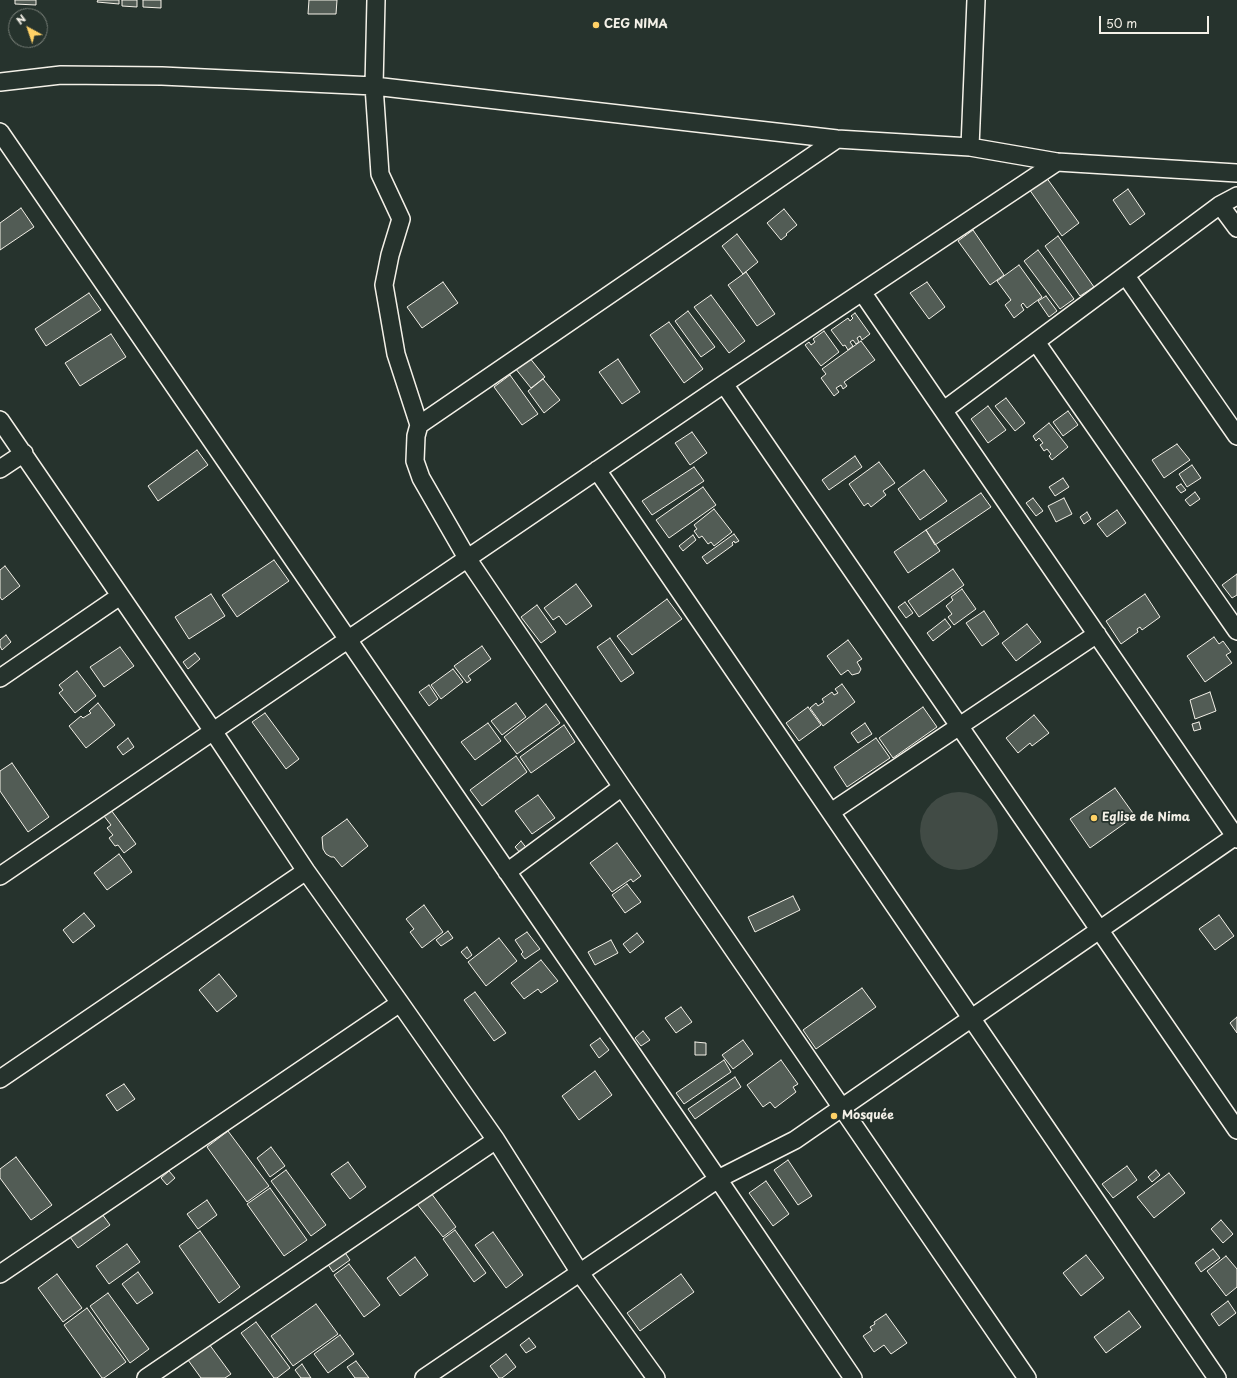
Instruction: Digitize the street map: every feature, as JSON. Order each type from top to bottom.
[{"type":"street","points":[[376,0],[374,86],[380,174],[401,219],[390,255],[384,285],[396,354],[419,425],[416,436],[415,461],[421,478],[467,558],[1027,1378]]},
{"type":"street","points":[[970,147],[976,0]]},
{"type":"street","points":[[0,82],[61,75],[76,75],[162,76],[374,86],[837,139],[970,147],[1057,162],[1237,173]]},
{"type":"street","points":[[0,132],[853,1378]]},
{"type":"street","points":[[419,425],[837,139]]},
{"type":"street","points":[[0,876],[724,384],[1057,162]]},
{"type":"street","points":[[944,410],[1220,205],[1237,196]]},
{"type":"street","points":[[1220,205],[1237,228]]},
{"type":"street","points":[[1126,276],[1237,436]]},
{"type":"street","points":[[424,1378],[718,1179],[795,1140],[1236,837],[862,292]]},
{"type":"street","points":[[1036,342],[1237,632]]},
{"type":"street","points":[[724,384],[1237,1130]]},
{"type":"street","points":[[0,420],[213,731],[306,871],[400,1002],[496,1140],[580,1273],[656,1378]]},
{"type":"street","points":[[0,469],[24,453]]},
{"type":"street","points":[[597,470],[1217,1378]]},
{"type":"street","points":[[0,678],[120,596]]},
{"type":"street","points":[[831,812],[1097,634]]},
{"type":"street","points":[[507,872],[622,787]]},
{"type":"street","points":[[0,1079],[306,871]]},
{"type":"street","points":[[0,1274],[400,1002]]},
{"type":"street","points":[[146,1378],[496,1140]]},
{"type":"shaded area","points":[[959,792],[974,795],[987,803],[995,816],[998,831],[995,846],[987,859],[974,867],[959,870],[944,867],[931,859],[923,846],[920,831],[923,816],[931,803],[944,795]]},
{"type":"building","points":[[15,0],[36,0],[36,5],[15,4]]},
{"type":"building","points":[[98,0],[119,0],[119,4],[97,2]]},
{"type":"building","points":[[122,0],[137,0],[137,7],[122,6]]},
{"type":"building","points":[[143,0],[161,0],[161,8],[143,7]]},
{"type":"building","points":[[309,0],[337,0],[336,14],[308,14]]},
{"type":"building","points":[[1046,177],[1079,223],[1062,236],[1029,189]]},
{"type":"building","points":[[1128,189],[1145,214],[1130,225],[1113,200]]},
{"type":"building","points":[[21,208],[34,227],[0,250],[0,223]]},
{"type":"building","points":[[784,209],[797,225],[781,240],[767,223]]},
{"type":"building","points":[[973,230],[1004,275],[990,285],[958,241]]},
{"type":"building","points":[[737,234],[758,262],[743,274],[722,246]]},
{"type":"building","points":[[1058,236],[1094,287],[1080,296],[1045,246]]},
{"type":"building","points":[[1038,250],[1074,299],[1060,309],[1024,261]]},
{"type":"building","points":[[1019,265],[1042,297],[1027,308],[1023,303],[1021,305],[1024,310],[1014,318],[1005,305],[1011,300],[997,281]]},
{"type":"building","points":[[746,272],[775,314],[757,326],[728,285]]},
{"type":"building","points":[[443,282],[458,303],[422,328],[407,307]]},
{"type":"building","points":[[927,282],[945,307],[929,319],[910,293]]},
{"type":"building","points":[[89,293],[101,310],[46,346],[35,329]]},
{"type":"building","points":[[711,295],[745,341],[729,353],[694,307]]},
{"type":"building","points":[[1046,296],[1057,311],[1049,317],[1038,301]]},
{"type":"building","points":[[688,311],[715,347],[701,357],[675,321]]},
{"type":"building","points":[[855,313],[870,334],[862,340],[860,336],[857,338],[859,342],[856,344],[853,340],[850,342],[853,346],[848,350],[845,345],[843,346],[831,330],[848,318],[850,321],[853,318],[851,316]]},
{"type":"building","points":[[669,322],[703,369],[684,383],[650,335]]},
{"type":"building","points":[[824,331],[839,352],[821,366],[805,345],[809,342],[811,345],[815,342],[813,339]]},
{"type":"building","points":[[111,334],[126,357],[80,386],[65,363]]},
{"type":"building","points":[[861,341],[875,360],[844,382],[847,386],[843,389],[841,385],[836,388],[839,392],[834,396],[821,378],[826,374],[822,369]]},
{"type":"building","points":[[529,357],[545,377],[531,388],[515,368]]},
{"type":"building","points":[[618,359],[640,392],[622,404],[599,372]]},
{"type":"building","points":[[510,375],[538,414],[522,425],[494,387]]},
{"type":"building","points":[[543,379],[560,400],[544,413],[528,391]]},
{"type":"building","points":[[1006,398],[1025,423],[1015,431],[995,406]]},
{"type":"building","points":[[988,406],[1006,430],[988,443],[971,419]]},
{"type":"building","points":[[1068,411],[1078,425],[1063,436],[1053,422]]},
{"type":"building","points":[[1049,423],[1068,447],[1052,460],[1049,456],[1051,454],[1047,449],[1044,451],[1040,445],[1043,443],[1039,438],[1036,441],[1033,436]]},
{"type":"building","points":[[692,432],[707,453],[690,465],[675,443]]},
{"type":"building","points":[[1177,444],[1190,460],[1164,478],[1152,460]]},
{"type":"building","points":[[197,450],[208,465],[158,501],[148,486]]},
{"type":"building","points":[[855,456],[862,467],[829,490],[822,480]]},
{"type":"building","points":[[879,462],[895,483],[883,491],[886,495],[871,507],[868,503],[864,506],[849,484]]},
{"type":"building","points":[[1192,465],[1201,478],[1187,487],[1179,474]]},
{"type":"building","points":[[694,467],[704,481],[652,515],[642,501]]},
{"type":"building","points":[[924,470],[947,501],[920,520],[898,489]]},
{"type":"building","points":[[1063,478],[1069,487],[1055,496],[1049,487]]},
{"type":"building","points":[[1181,484],[1186,490],[1181,493],[1176,487]]},
{"type":"building","points":[[703,487],[716,505],[669,538],[656,520]]},
{"type":"building","points":[[1195,492],[1200,499],[1190,506],[1185,500]]},
{"type":"building","points":[[981,493],[991,507],[935,545],[926,530]]},
{"type":"building","points":[[1033,498],[1043,511],[1036,516],[1026,503]]},
{"type":"building","points":[[1064,498],[1072,514],[1056,522],[1048,506]]},
{"type":"building","points":[[714,509],[732,532],[714,546],[711,542],[708,544],[702,536],[699,538],[694,531],[697,529],[694,525]]},
{"type":"building","points":[[1117,510],[1126,523],[1107,537],[1097,524]]},
{"type":"building","points":[[1087,512],[1091,519],[1084,524],[1080,517]]},
{"type":"building","points":[[926,530],[940,551],[908,573],[894,552]]},
{"type":"building","points":[[734,534],[739,541],[735,543],[734,541],[732,543],[733,545],[707,564],[702,557]]},
{"type":"building","points":[[693,535],[696,540],[683,551],[679,546]]},
{"type":"building","points":[[274,560],[289,581],[237,617],[222,595]]},
{"type":"building","points":[[5,566],[20,586],[2,600],[0,597],[0,570]]},
{"type":"building","points":[[953,569],[964,585],[919,617],[908,601]]},
{"type":"building","points":[[1237,574],[1237,595],[1232,598],[1222,585]]},
{"type":"building","points":[[576,584],[592,606],[566,625],[559,616],[553,620],[544,608]]},
{"type":"building","points":[[962,589],[976,609],[954,625],[948,617],[952,614],[946,606],[953,600],[951,597]]},
{"type":"building","points":[[211,594],[225,616],[189,639],[175,617]]},
{"type":"building","points":[[1145,594],[1160,617],[1142,630],[1140,627],[1137,629],[1138,632],[1121,644],[1106,621]]},
{"type":"building","points":[[667,599],[682,619],[632,655],[617,636]]},
{"type":"building","points":[[905,602],[913,613],[906,618],[898,607]]},
{"type":"building","points":[[537,605],[556,632],[541,643],[521,617]]},
{"type":"building","points":[[984,611],[999,634],[982,646],[966,623]]},
{"type":"building","points":[[945,619],[951,627],[933,641],[927,633]]},
{"type":"building","points":[[1027,624],[1041,642],[1016,661],[1002,643]]},
{"type":"building","points":[[6,635],[11,642],[2,650],[0,640]]},
{"type":"building","points":[[1214,637],[1219,644],[1223,641],[1231,652],[1226,655],[1232,663],[1205,682],[1187,656]]},
{"type":"building","points":[[610,638],[634,673],[621,682],[597,647]]},
{"type":"building","points":[[848,640],[862,659],[857,662],[861,669],[859,673],[852,675],[848,670],[841,675],[827,656]]},
{"type":"building","points":[[482,646],[491,659],[468,676],[471,680],[467,683],[454,666]]},
{"type":"building","points":[[120,647],[134,666],[104,687],[90,667]]},
{"type":"building","points":[[195,653],[200,659],[188,669],[183,662]]},
{"type":"building","points":[[453,669],[463,682],[441,699],[431,685]]},
{"type":"building","points":[[77,671],[96,696],[75,713],[59,693],[63,690],[59,685]]},
{"type":"building","points":[[842,684],[855,702],[823,726],[810,708],[816,703],[818,706],[824,702],[822,699],[832,692],[834,695],[838,693],[835,689]]},
{"type":"building","points":[[429,685],[438,699],[429,706],[419,692]]},
{"type":"building","points":[[1210,692],[1216,711],[1195,719],[1190,700]]},
{"type":"building","points":[[98,703],[115,725],[86,748],[69,726],[81,716],[83,718],[91,713],[89,711]]},
{"type":"building","points":[[516,703],[526,717],[502,735],[491,721]]},
{"type":"building","points":[[546,704],[560,723],[517,754],[504,737]]},
{"type":"building","points":[[808,707],[821,725],[799,741],[786,723]]},
{"type":"building","points":[[923,707],[937,727],[893,758],[879,738]]},
{"type":"building","points":[[265,713],[299,759],[286,769],[252,722]]},
{"type":"building","points":[[1034,715],[1049,733],[1032,746],[1030,743],[1018,753],[1006,738]]},
{"type":"building","points":[[1199,722],[1201,729],[1194,731],[1192,724]]},
{"type":"building","points":[[488,723],[501,741],[475,760],[461,742]]},
{"type":"building","points":[[865,723],[872,734],[858,743],[851,733]]},
{"type":"building","points":[[564,725],[575,742],[531,773],[520,757]]},
{"type":"building","points":[[128,738],[134,747],[123,755],[117,747]]},
{"type":"building","points":[[876,738],[890,758],[847,787],[834,767]]},
{"type":"building","points":[[516,756],[527,772],[482,806],[470,790]]},
{"type":"building","points":[[12,763],[49,817],[28,832],[0,791],[0,771]]},
{"type":"building","points":[[1115,788],[1135,816],[1090,848],[1070,819]]},
{"type":"building","points":[[538,795],[555,818],[532,834],[515,811]]},
{"type":"building","points":[[111,810],[136,844],[124,853],[118,845],[115,846],[109,838],[113,835],[107,828],[111,825],[104,816]]},
{"type":"building","points":[[347,819],[368,846],[342,867],[334,857],[326,854],[323,849],[322,837]]},
{"type":"building","points":[[521,841],[528,850],[522,855],[515,847]]},
{"type":"building","points":[[617,843],[641,876],[633,882],[631,879],[612,892],[590,863]]},
{"type":"building","points":[[119,854],[132,872],[107,890],[94,873]]},
{"type":"building","points":[[627,884],[641,902],[625,913],[612,895]]},
{"type":"building","points":[[793,896],[800,910],[755,932],[748,917]]},
{"type":"building","points":[[424,905],[443,932],[422,948],[410,932],[414,929],[406,919]]},
{"type":"building","points":[[84,913],[95,926],[73,943],[63,930]]},
{"type":"building","points":[[1219,915],[1234,936],[1215,950],[1199,929]]},
{"type":"building","points":[[448,931],[453,938],[441,946],[436,940]]},
{"type":"building","points":[[527,932],[540,949],[525,959],[521,954],[523,952],[515,940]]},
{"type":"building","points":[[637,933],[644,942],[630,953],[623,944]]},
{"type":"building","points":[[499,938],[517,961],[486,986],[468,962]]},
{"type":"building","points":[[611,940],[618,953],[595,965],[588,952]]},
{"type":"building","points":[[467,947],[472,955],[467,959],[461,952]]},
{"type":"building","points":[[541,960],[558,981],[541,993],[538,989],[524,999],[511,983]]},
{"type":"building","points":[[219,974],[237,996],[217,1012],[199,990]]},
{"type":"building","points":[[862,988],[876,1007],[816,1049],[803,1030]]},
{"type":"building","points":[[475,992],[506,1033],[494,1041],[464,1000]]},
{"type":"building","points":[[681,1007],[692,1022],[676,1033],[665,1018]]},
{"type":"building","points":[[1237,1017],[1237,1033],[1230,1023]]},
{"type":"building","points":[[643,1031],[650,1040],[641,1046],[635,1038]]},
{"type":"building","points":[[600,1038],[609,1050],[599,1058],[590,1045]]},
{"type":"building","points":[[743,1040],[753,1054],[733,1069],[722,1055]]},
{"type":"building","points":[[695,1042],[706,1043],[706,1055],[695,1055]]},
{"type":"building","points":[[724,1060],[731,1072],[684,1104],[676,1093]]},
{"type":"building","points":[[781,1060],[798,1084],[793,1087],[796,1092],[775,1108],[770,1102],[763,1107],[747,1085]]},
{"type":"building","points":[[595,1071],[612,1095],[579,1120],[562,1096]]},
{"type":"building","points":[[735,1077],[741,1087],[695,1119],[688,1109]]},
{"type":"building","points":[[124,1084],[135,1099],[117,1111],[106,1095]]},
{"type":"building","points":[[228,1131],[269,1186],[247,1202],[207,1147]]},
{"type":"building","points":[[271,1147],[285,1166],[270,1177],[257,1158]]},
{"type":"building","points":[[16,1157],[52,1205],[31,1220],[0,1178],[0,1169]]},
{"type":"building","points":[[788,1160],[812,1196],[798,1205],[774,1170]]},
{"type":"building","points":[[348,1162],[366,1187],[350,1199],[331,1174]]},
{"type":"building","points":[[1127,1166],[1137,1180],[1113,1198],[1102,1184]]},
{"type":"building","points":[[286,1170],[326,1225],[311,1236],[271,1181]]},
{"type":"building","points":[[1156,1170],[1160,1175],[1152,1182],[1148,1177]]},
{"type":"building","points":[[169,1171],[175,1178],[167,1185],[161,1178]]},
{"type":"building","points":[[1169,1173],[1185,1193],[1154,1218],[1137,1197]]},
{"type":"building","points":[[766,1181],[789,1214],[773,1226],[749,1193]]},
{"type":"building","points":[[270,1188],[307,1240],[284,1256],[247,1204]]},
{"type":"building","points":[[431,1193],[456,1227],[443,1237],[417,1204]]},
{"type":"building","points":[[207,1200],[217,1215],[198,1229],[187,1214]]},
{"type":"building","points":[[102,1214],[110,1225],[78,1248],[70,1237]]},
{"type":"building","points":[[1221,1220],[1233,1234],[1223,1243],[1211,1229]]},
{"type":"building","points":[[455,1230],[486,1273],[474,1282],[443,1239]]},
{"type":"building","points":[[200,1231],[240,1287],[219,1303],[179,1246]]},
{"type":"building","points":[[493,1232],[523,1275],[506,1288],[475,1245]]},
{"type":"building","points":[[127,1244],[140,1262],[109,1284],[96,1266]]},
{"type":"building","points":[[1213,1249],[1220,1258],[1201,1272],[1195,1263]]},
{"type":"building","points":[[344,1251],[350,1260],[333,1272],[327,1263]]},
{"type":"building","points":[[1086,1255],[1104,1278],[1081,1296],[1063,1273]]},
{"type":"building","points":[[1226,1256],[1237,1269],[1237,1287],[1226,1296],[1207,1271]]},
{"type":"building","points":[[415,1257],[428,1275],[400,1296],[387,1278]]},
{"type":"building","points":[[349,1264],[380,1305],[364,1317],[334,1275]]},
{"type":"building","points":[[138,1272],[153,1293],[137,1304],[122,1284]]},
{"type":"building","points":[[57,1274],[82,1308],[63,1322],[38,1288]]},
{"type":"building","points":[[681,1274],[694,1292],[640,1331],[627,1313]]},
{"type":"building","points":[[108,1293],[149,1349],[130,1363],[90,1306]]},
{"type":"building","points":[[1228,1301],[1236,1313],[1219,1326],[1211,1314]]},
{"type":"building","points":[[316,1304],[338,1334],[293,1366],[271,1336]]},
{"type":"building","points":[[87,1308],[126,1362],[104,1378],[102,1378],[64,1325]]},
{"type":"building","points":[[1129,1311],[1141,1327],[1106,1353],[1094,1337]]},
{"type":"building","points":[[886,1314],[907,1343],[891,1354],[884,1345],[874,1352],[863,1336],[872,1330],[870,1327],[875,1324],[874,1322]]},
{"type":"building","points":[[256,1322],[290,1368],[277,1378],[274,1378],[241,1333]]},
{"type":"building","points":[[340,1335],[354,1354],[328,1373],[314,1354]]},
{"type":"building","points":[[529,1338],[536,1347],[526,1353],[520,1345]]},
{"type":"building","points":[[209,1344],[231,1374],[225,1378],[201,1378],[188,1360]]},
{"type":"building","points":[[506,1354],[516,1367],[502,1378],[499,1378],[490,1366]]},
{"type":"building","points":[[356,1361],[369,1378],[355,1378],[347,1367]]},
{"type":"building","points":[[302,1364],[311,1378],[301,1378],[295,1370]]},
{"type":"place","name":"CEG NIMA","points":[[596,25]]},
{"type":"place","name":"Eglise de Nima","points":[[1094,818]]},
{"type":"place","name":"Mosquée","points":[[834,1116]]}]
